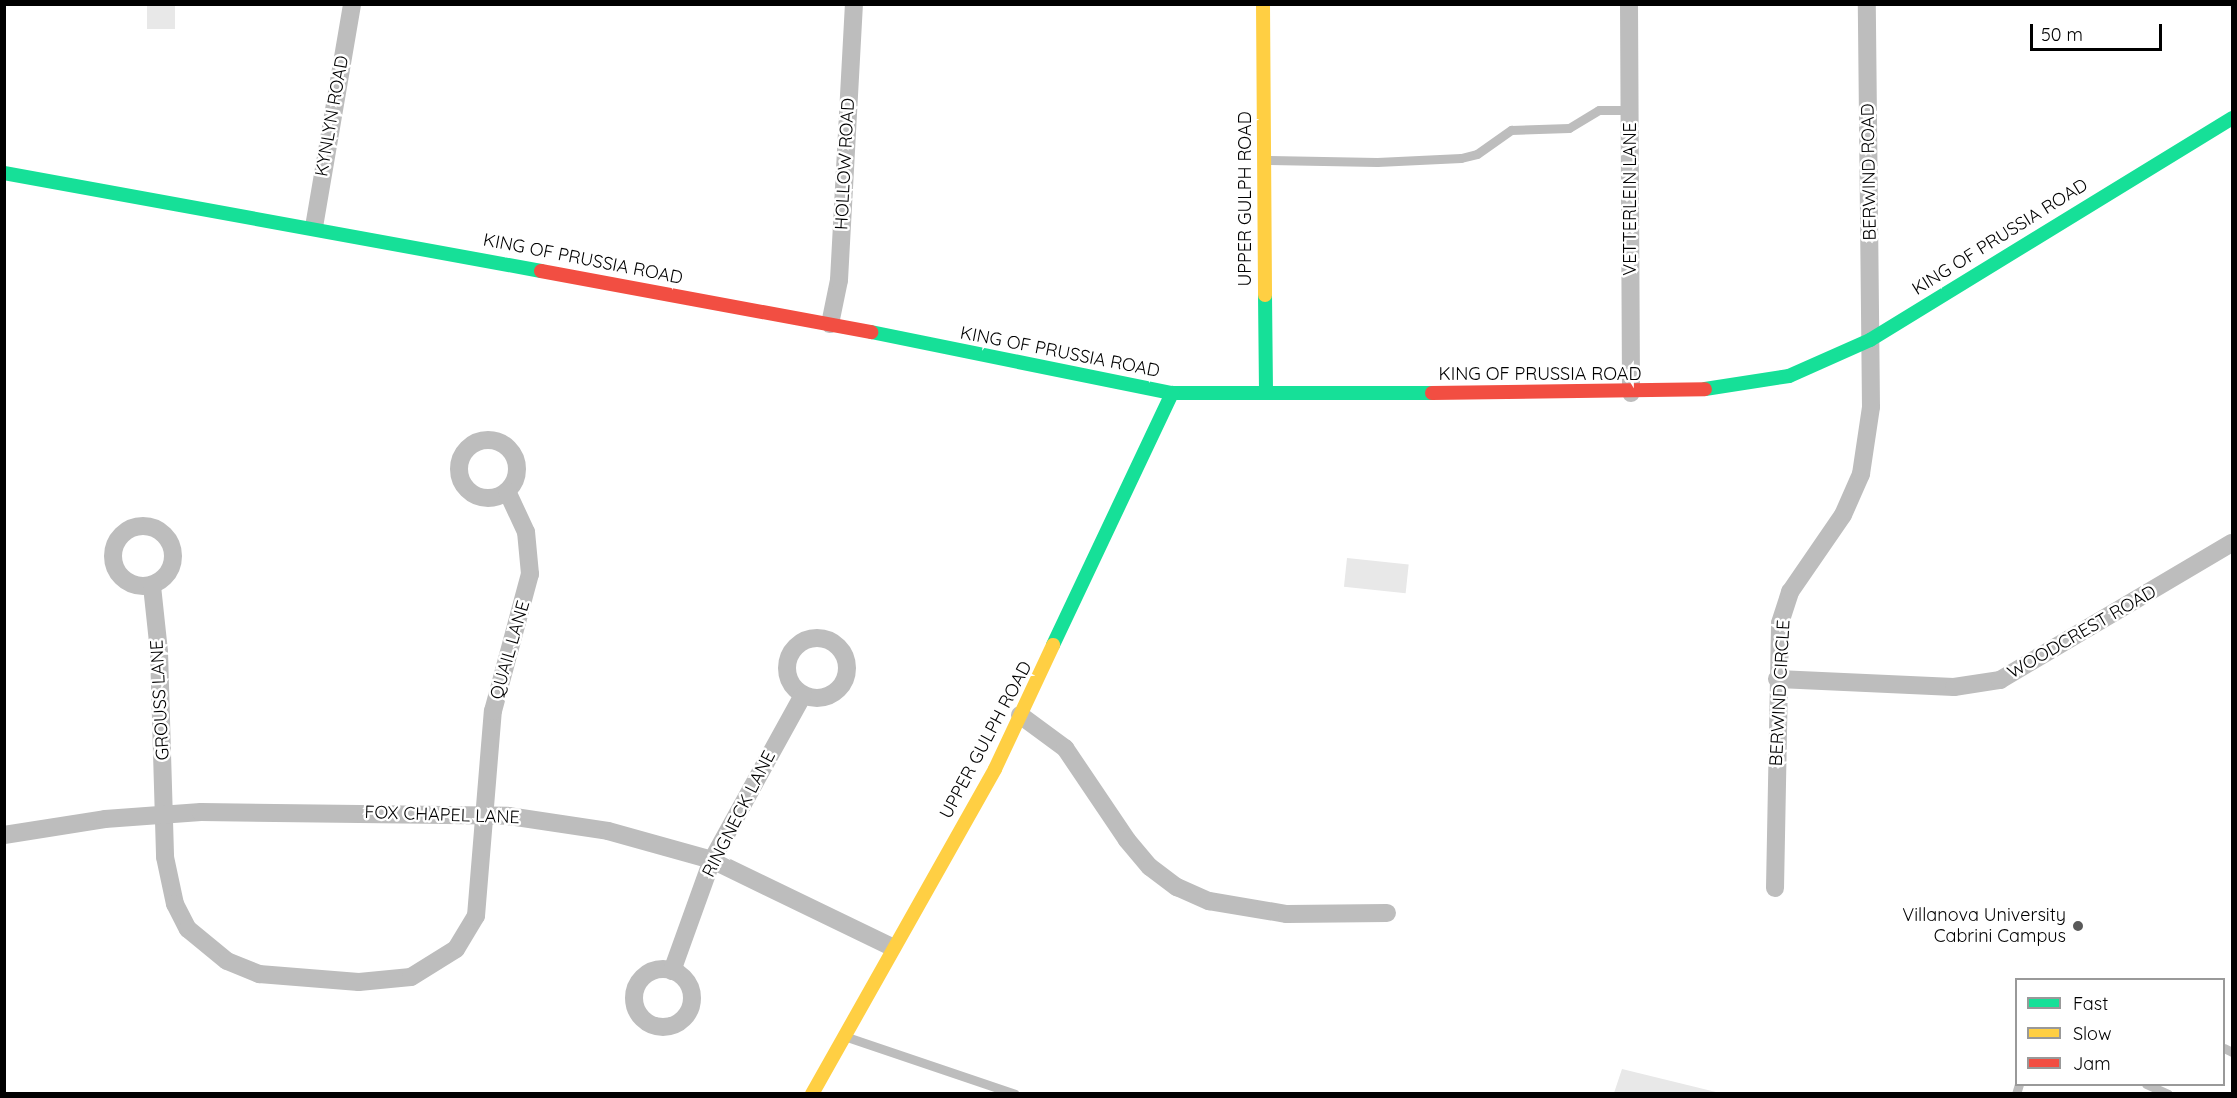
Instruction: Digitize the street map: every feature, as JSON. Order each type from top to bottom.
[{"type":"street","name":"KYNLYN ROAD","points":[[314,227],[352,4]]},
{"type":"street","name":"HOLLOW ROAD","points":[[830,324],[839,280],[854,4]]},
{"type":"street","name":"UPPER GULPH ROAD","points":[[1263,4],[1266,393]]},
{"type":"street","name":"VETTERLEIN LANE","points":[[1629,4],[1631,393]]},
{"type":"street","name":"BERWIND ROAD","points":[[1867,4],[1870,340]]},
{"type":"street","name":"KING OF PRUSSIA ROAD","points":[[4,173],[314,227],[830,324],[1172,393],[1631,393],[1733,388],[1778,378],[1870,340],[2232,118]]},
{"type":"street","name":"BERWIND CIRCLE","points":[[1775,888],[1777,680],[1780,623],[1790,592],[1843,514],[1861,474],[1871,407],[1870,340]]},
{"type":"street","name":"UPPER GULPH ROAD","points":[[812,1094],[892,947],[995,769],[1172,393]]},
{"type":"street","name":"QUAIL LANE","points":[[166,815],[165,857],[175,904],[188,929],[212,950],[259,974],[368,982],[411,977],[430,969],[463,939],[478,905],[493,711],[530,574],[526,532],[507,491]]},
{"type":"street","name":"WOODCREST ROAD","points":[[1777,680],[1954,687],[2000,680],[2232,543]]},
{"type":"street","name":"GROUSS LANE","points":[[152,586],[166,815]]},
{"type":"street","name":"RINGNECK LANE","points":[[672,971],[712,860],[803,695]]},
{"type":"street","points":[[1020,715],[1065,748],[1127,840],[1150,867],[1177,887],[1209,902],[1287,914],[1387,913]]},
{"type":"street","name":"FOX CHAPEL LANE","points":[[4,836],[166,815],[486,814],[608,831],[712,860],[892,947]]},
{"type":"lane","points":[[1263,160],[1377,162],[1461,158],[1477,154],[1511,130],[1569,128],[1599,110],[1630,110]]},
{"type":"lane","points":[[843,1036],[1016,1094]]},
{"type":"lane","points":[[2150,1086],[2168,1094]]},
{"type":"shaded area","points":[[147,5],[175,5],[175,29],[147,29]]},
{"type":"shaded area","points":[[1347,558],[1409,564],[1406,593],[1344,587]]},
{"type":"shaded area","points":[[1622,1069],[1720,1093],[1614,1093]]},
{"type":"traffic: fast","points":[[1705,389],[1789,376],[1870,340],[2232,118]]},
{"type":"traffic: fast","points":[[4,173],[541,271]]},
{"type":"traffic: fast","points":[[1265,295],[1266,393]]},
{"type":"traffic: fast","points":[[871,332],[1172,393],[1432,393]]},
{"type":"traffic: fast","points":[[1053,645],[1172,393]]},
{"type":"traffic: slow","points":[[1263,4],[1265,295]]},
{"type":"traffic: slow","points":[[812,1094],[995,769],[1053,645]]},
{"type":"traffic: jam","points":[[541,271],[871,332]]},
{"type":"traffic: jam","points":[[1432,393],[1705,389]]},
{"type":"place","name":"Villanova University Cabrini Campus","points":[[2078,926]]}]
